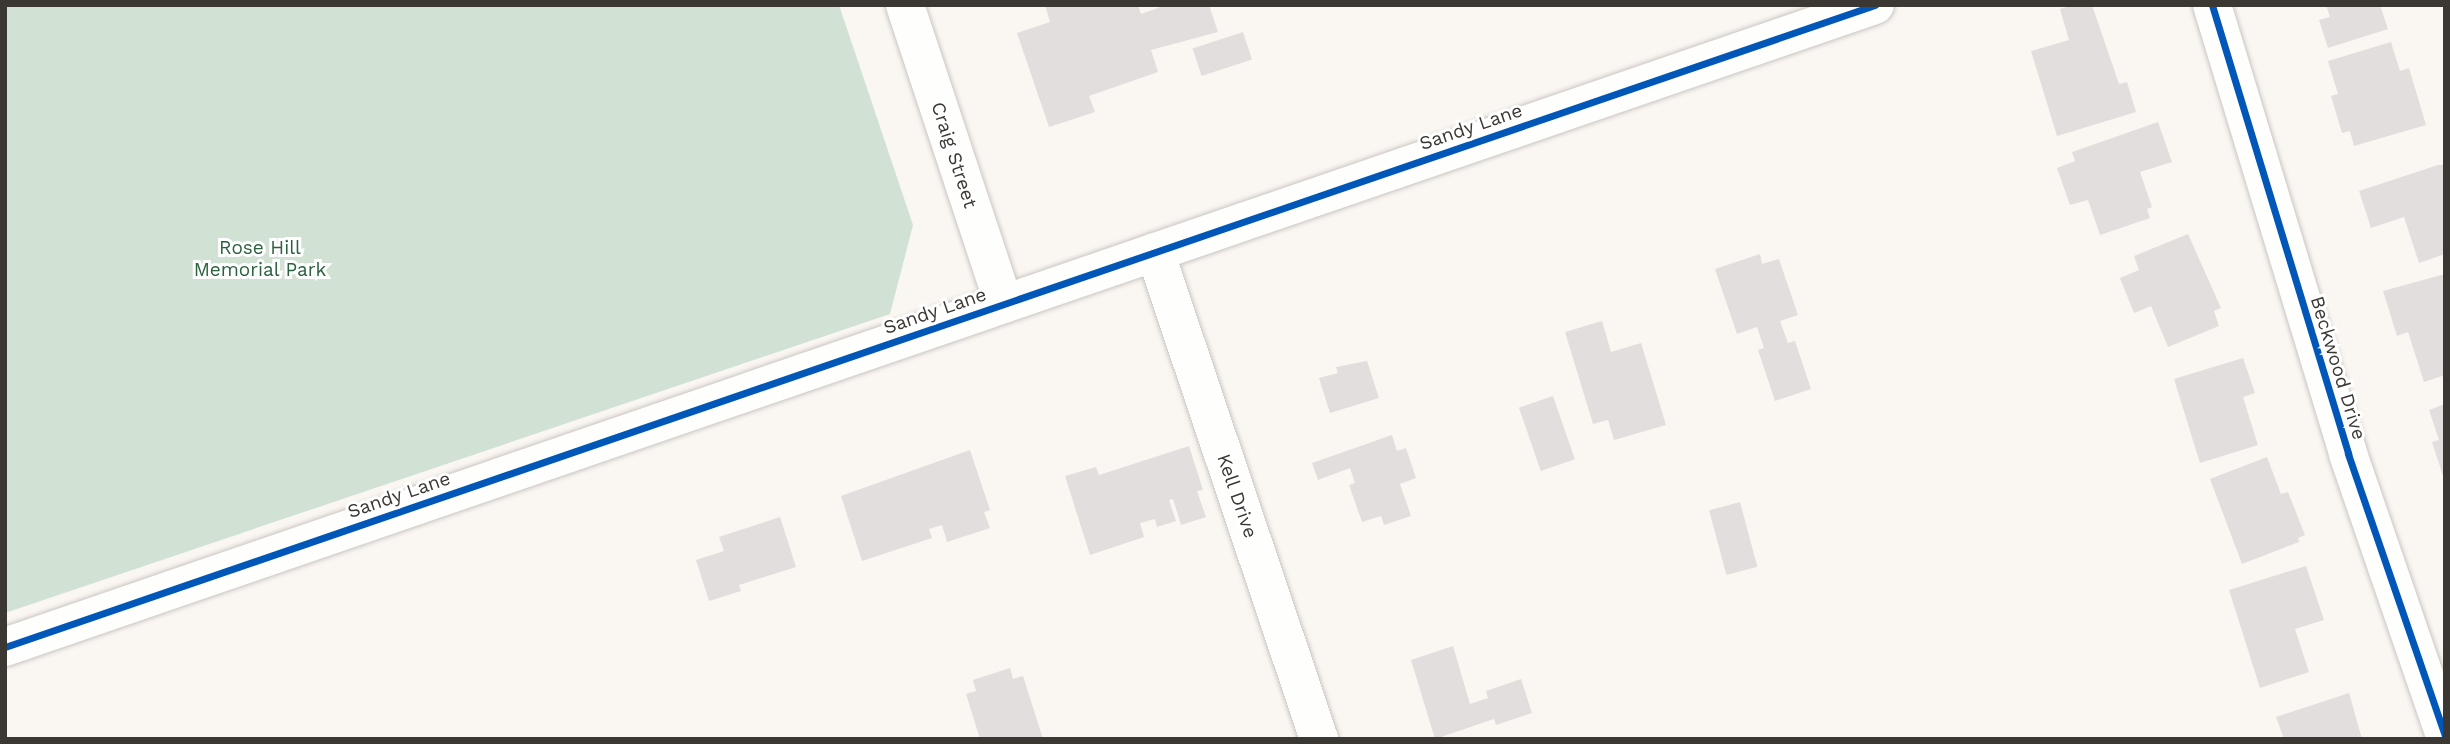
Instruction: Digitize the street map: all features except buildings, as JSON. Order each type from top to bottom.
[{"type":"street","name":"Craig Street","points":[[905,5],[1004,304]]},
{"type":"street","name":"Sandy Lane","points":[[5,647],[1875,5]]},
{"type":"street","name":"Beckwood Drive","points":[[2212,5],[2348,454],[2445,736]]},
{"type":"street","name":"Kell Drive","points":[[1155,253],[1319,739]]},
{"type":"green space","name":"Rose Hill Memorial Park","points":[[5,5],[839,5],[913,225],[890,314],[5,613]]},
{"type":"cycle path","points":[[5,647],[1875,5]]},
{"type":"cycle path","points":[[2212,5],[2348,454],[2445,736]]}]
